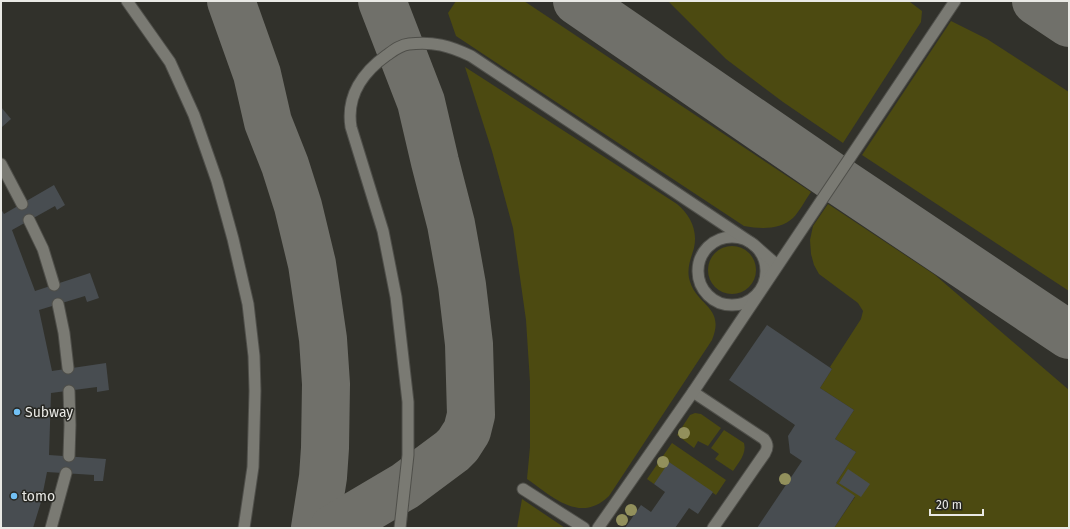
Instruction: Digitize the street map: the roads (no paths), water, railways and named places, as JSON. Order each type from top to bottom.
[{"type":"lane","points":[[127,1],[170,62],[194,116],[218,181],[248,304],[254,356],[255,384],[253,467],[244,528]]},
{"type":"lane","points":[[598,528],[693,392],[955,1]]},
{"type":"lane","points":[[400,528],[408,455],[408,402],[396,297],[383,231],[351,127],[349,116],[355,91],[374,65],[399,47],[408,44],[435,44],[454,47],[471,56],[753,244],[777,265]]},
{"type":"lane","points":[[1,164],[22,204]]},
{"type":"lane","points":[[29,220],[43,249],[54,285]]},
{"type":"lane","points":[[735,237],[745,239],[753,244],[760,252],[764,261],[766,272],[760,291],[753,298],[742,304],[728,306],[712,299],[704,293],[700,284],[698,264],[702,255],[708,247],[716,241],[735,237]]},
{"type":"lane","points":[[58,304],[64,333],[68,368]]},
{"type":"lane","points":[[68,391],[70,425],[69,456]]},
{"type":"lane","points":[[693,392],[764,439],[767,443],[765,454],[713,528]]},
{"type":"lane","points":[[51,528],[66,473]]},
{"type":"lane","points":[[523,489],[584,528]]},
{"type":"place","name":"Subway","points":[[17,412]]},
{"type":"place","name":"tomo","points":[[14,496]]}]
